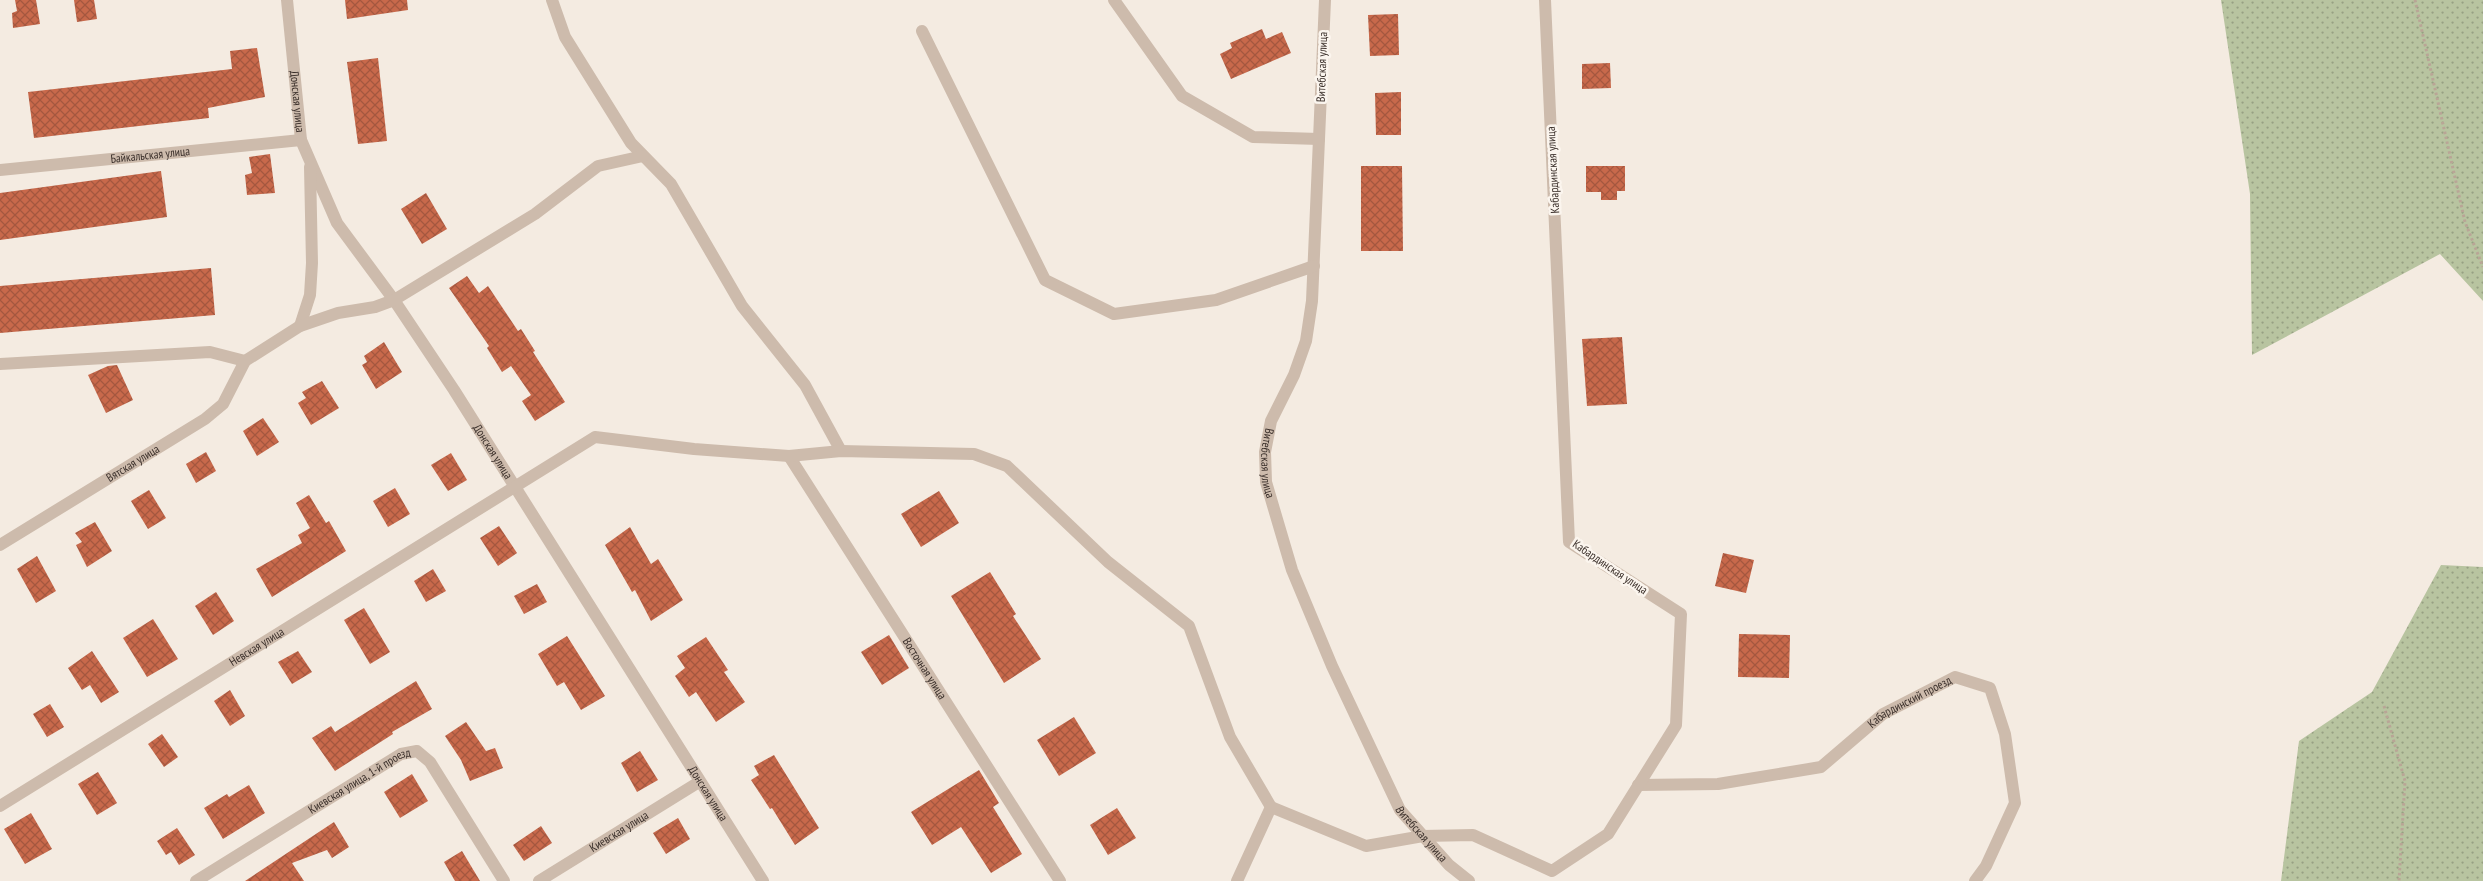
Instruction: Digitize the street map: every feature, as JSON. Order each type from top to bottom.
[{"type":"street","name":"Донская улица","points":[[286,0],[301,140],[337,223],[394,300],[516,488],[699,782],[763,881]]},
{"type":"street","points":[[552,0],[565,37],[631,143],[672,184],[742,306],[805,385],[841,451]]},
{"type":"street","points":[[1114,0],[1182,96],[1253,136],[1319,139]]},
{"type":"street","name":"Витебская улица","points":[[1325,0],[1312,301],[1306,341],[1294,375],[1272,421],[1265,452],[1266,482],[1292,570],[1332,666],[1400,810],[1449,864],[1469,881]]},
{"type":"street","name":"Кабардинская улица","points":[[1423,836],[1473,835],[1552,871],[1608,834],[1676,725],[1681,614],[1569,542],[1545,0]]},
{"type":"street","points":[[922,31],[1045,280],[1114,314],[1216,300],[1314,266]]},
{"type":"street","name":"Байкальская улица","points":[[0,170],[301,140]]},
{"type":"street","name":"Вятская улица","points":[[0,545],[204,419],[223,404],[245,362],[300,326],[338,313],[375,308],[394,300],[535,214],[598,166],[643,156]]},
{"type":"street","points":[[300,326],[310,294],[312,263],[310,160]]},
{"type":"street","points":[[0,364],[210,352],[245,362]]},
{"type":"street","name":"Невская улица","points":[[0,806],[516,488],[595,437],[694,449],[789,456],[841,451],[974,454],[1007,466],[1108,562],[1189,626],[1230,737],[1271,807]]},
{"type":"street","name":"Восточная улица","points":[[789,456],[1060,881]]},
{"type":"street","name":"Кабардинский проезд","points":[[1638,785],[1718,784],[1821,768],[1883,714],[1956,677],[1990,688],[2005,734],[2015,803],[1986,866],[1975,881]]},
{"type":"street","name":"Киевская улица, 1-й проезд","points":[[196,881],[401,754],[417,752],[430,762],[504,881]]},
{"type":"street","name":"Киевская улица","points":[[539,881],[699,782]]},
{"type":"street","points":[[1237,881],[1271,807],[1366,846],[1423,836]]},
{"type":"path","points":[[2415,0],[2465,222],[2483,267]]},
{"type":"path","points":[[2384,706],[2405,781],[2399,881]]},
{"type":"green space","points":[[2221,0],[2483,0],[2483,301],[2440,254],[2252,355],[2250,194]]},
{"type":"green space","points":[[2441,565],[2483,567],[2483,881],[2281,881],[2299,741],[2372,692]]},
{"type":"building","points":[[15,0],[36,0],[40,24],[13,28],[12,13],[17,11]]},
{"type":"building","points":[[74,0],[94,0],[97,19],[77,22]]},
{"type":"building","points":[[345,0],[407,0],[408,10],[347,19]]},
{"type":"building","points":[[1398,14],[1399,55],[1370,56],[1368,15]]},
{"type":"building","points":[[1262,29],[1266,39],[1282,32],[1291,53],[1231,79],[1220,54],[1232,48],[1230,43]]},
{"type":"building","points":[[257,48],[265,97],[208,108],[209,118],[34,138],[28,92],[232,69],[230,51]]},
{"type":"building","points":[[378,58],[387,141],[358,144],[347,62]]},
{"type":"building","points":[[1610,63],[1611,88],[1582,89],[1582,64]]},
{"type":"building","points":[[1401,92],[1401,135],[1376,135],[1375,93]]},
{"type":"building","points":[[270,154],[275,193],[247,195],[245,175],[252,173],[249,157]]},
{"type":"building","points":[[1361,166],[1402,166],[1403,251],[1361,251]]},
{"type":"building","points":[[1586,166],[1625,166],[1625,191],[1617,191],[1617,200],[1601,200],[1601,192],[1586,192]]},
{"type":"building","points":[[161,171],[167,217],[0,240],[0,193]]},
{"type":"building","points":[[426,193],[447,229],[422,244],[401,209]]},
{"type":"building","points":[[211,268],[215,315],[0,333],[0,286]]},
{"type":"building","points":[[467,276],[479,293],[488,286],[518,331],[521,329],[535,351],[533,352],[565,402],[535,421],[522,401],[531,395],[511,366],[502,372],[487,348],[489,346],[449,288]]},
{"type":"building","points":[[1622,337],[1627,404],[1587,406],[1582,339]]},
{"type":"building","points":[[384,342],[402,372],[376,389],[362,365],[367,362],[364,356]]},
{"type":"building","points":[[117,365],[133,400],[106,413],[88,375],[108,366]]},
{"type":"building","points":[[322,381],[339,408],[311,425],[298,403],[306,398],[302,392]]},
{"type":"building","points":[[263,418],[279,442],[257,456],[243,431]]},
{"type":"building","points":[[206,452],[216,471],[196,483],[186,464]]},
{"type":"building","points":[[451,453],[467,480],[448,491],[431,465]]},
{"type":"building","points":[[395,488],[410,514],[388,527],[373,501]]},
{"type":"building","points":[[149,490],[166,518],[148,529],[131,501]]},
{"type":"building","points":[[939,491],[959,523],[921,547],[901,514]]},
{"type":"building","points":[[309,495],[326,523],[329,521],[346,551],[272,597],[256,569],[302,543],[298,535],[310,528],[296,503]]},
{"type":"building","points":[[95,522],[112,551],[87,567],[76,545],[82,542],[75,533]]},
{"type":"building","points":[[499,526],[517,553],[498,566],[480,538]]},
{"type":"building","points":[[630,527],[651,564],[658,559],[683,600],[651,621],[635,590],[632,592],[605,545]]},
{"type":"building","points":[[1723,553],[1754,560],[1746,593],[1715,586]]},
{"type":"building","points":[[37,556],[56,591],[36,603],[17,569]]},
{"type":"building","points":[[433,569],[446,591],[426,602],[414,581]]},
{"type":"building","points":[[990,572],[1016,614],[1013,616],[1041,659],[1004,683],[951,596]]},
{"type":"building","points":[[537,584],[547,602],[524,614],[514,596]]},
{"type":"building","points":[[216,592],[234,621],[213,635],[195,606]]},
{"type":"building","points":[[364,608],[390,652],[370,664],[344,620]]},
{"type":"building","points":[[153,619],[178,659],[147,677],[123,638]]},
{"type":"building","points":[[1739,634],[1790,635],[1789,678],[1738,677]]},
{"type":"building","points":[[889,635],[909,668],[882,685],[861,652]]},
{"type":"building","points":[[567,636],[605,696],[581,710],[564,682],[557,686],[538,654]]},
{"type":"building","points":[[706,637],[728,670],[724,672],[745,702],[716,722],[696,692],[689,697],[675,676],[685,668],[677,656]]},
{"type":"building","points":[[92,651],[119,692],[101,703],[90,685],[82,690],[68,668]]},
{"type":"building","points":[[298,651],[312,672],[292,684],[278,662]]},
{"type":"building","points":[[416,681],[432,709],[392,732],[393,734],[335,771],[312,738],[331,726],[335,732]]},
{"type":"building","points":[[230,690],[245,716],[230,726],[214,701]]},
{"type":"building","points":[[50,704],[64,727],[47,737],[33,714]]},
{"type":"building","points":[[1074,717],[1096,753],[1059,776],[1037,740]]},
{"type":"building","points":[[466,722],[486,751],[495,748],[503,768],[470,781],[461,760],[445,736]]},
{"type":"building","points":[[162,734],[178,757],[164,767],[148,744]]},
{"type":"building","points":[[640,751],[658,780],[637,792],[621,763]]},
{"type":"building","points":[[774,755],[819,828],[795,845],[772,808],[770,809],[751,780],[759,775],[754,766]]},
{"type":"building","points":[[979,770],[999,803],[993,807],[1022,854],[991,873],[961,827],[932,845],[911,812]]},
{"type":"building","points":[[98,772],[117,803],[97,815],[78,784]]},
{"type":"building","points":[[412,774],[428,801],[400,818],[384,792]]},
{"type":"building","points":[[249,785],[265,813],[223,839],[204,808],[227,794],[229,797]]},
{"type":"building","points":[[1117,808],[1136,838],[1108,855],[1090,825]]},
{"type":"building","points":[[31,813],[52,849],[25,864],[4,829]]},
{"type":"building","points":[[678,818],[690,839],[666,854],[653,833]]},
{"type":"building","points":[[334,822],[349,847],[332,858],[327,850],[292,863],[304,881],[245,881]]},
{"type":"building","points":[[541,826],[552,843],[524,861],[513,845]]},
{"type":"building","points":[[177,828],[195,855],[179,865],[171,852],[166,855],[157,841]]},
{"type":"building","points":[[462,851],[480,881],[455,881],[444,862]]}]
